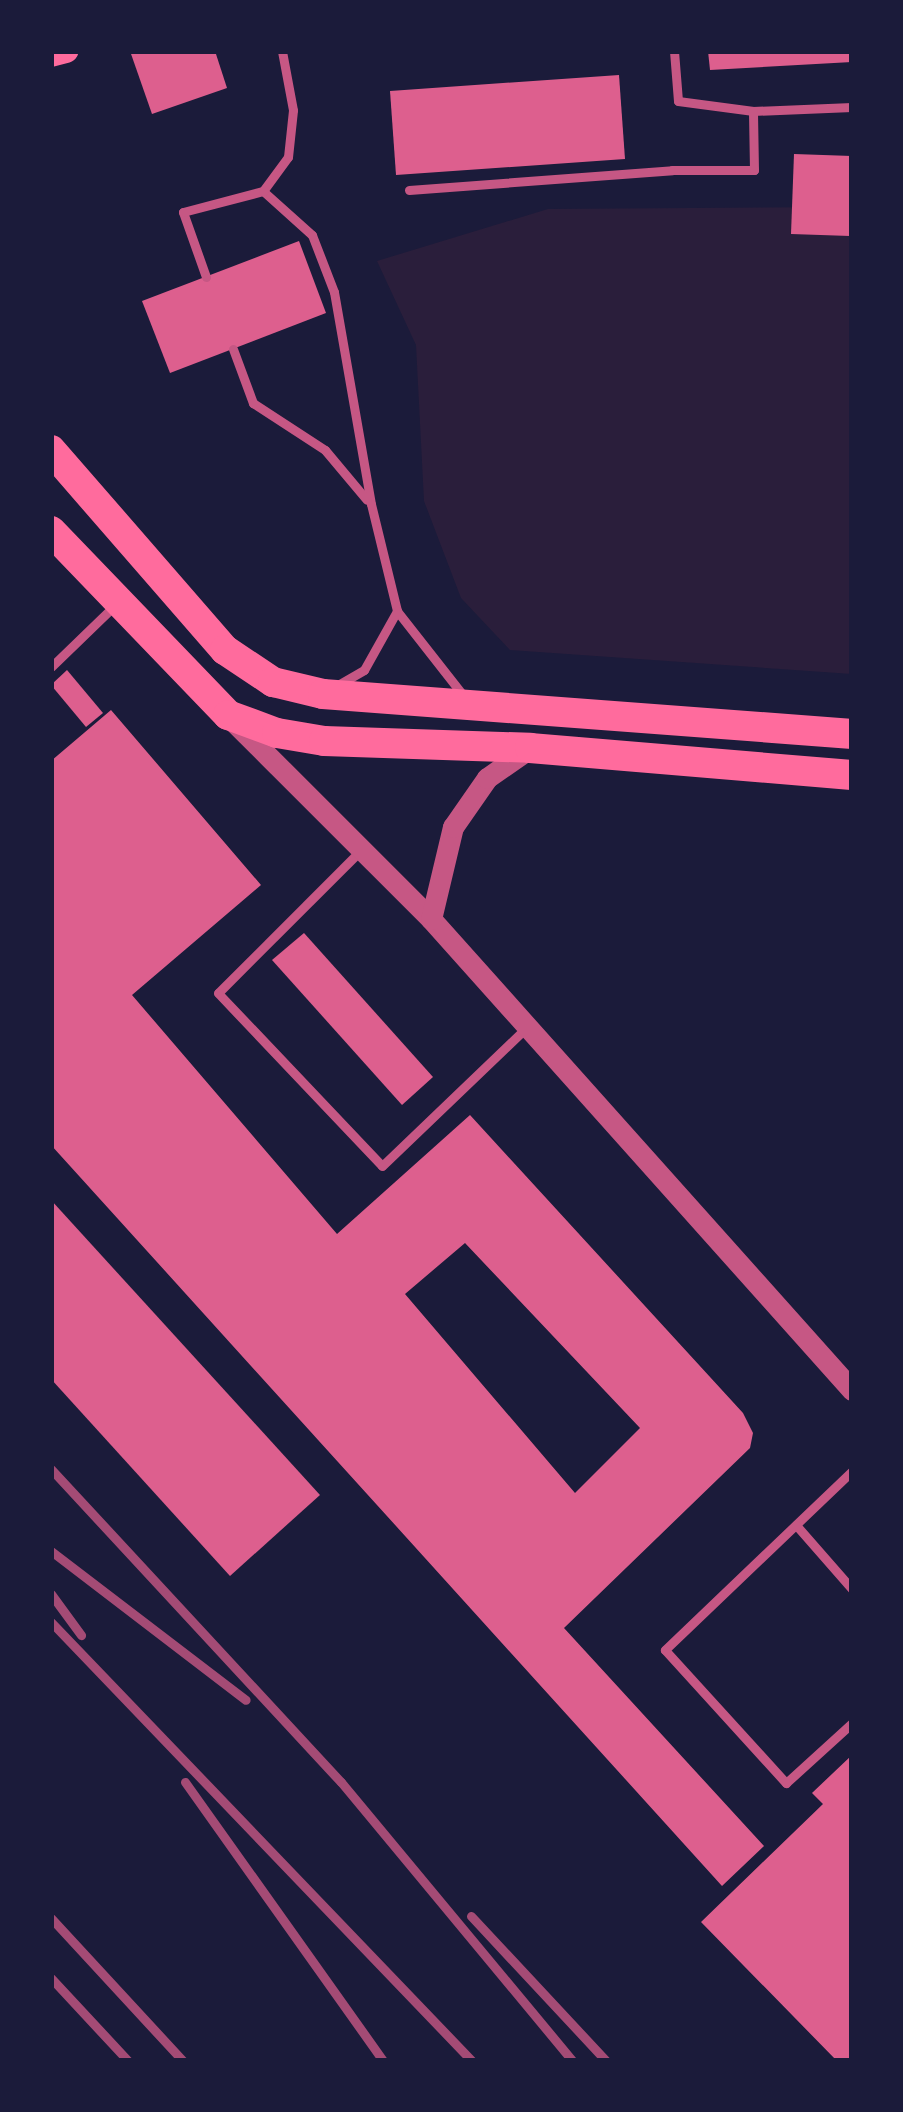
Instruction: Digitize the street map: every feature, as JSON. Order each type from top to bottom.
[{"type":"main road","points":[[51,56],[66,51]]},
{"type":"main road","points":[[51,449],[122,537],[246,668],[273,682],[323,694],[852,734]]},
{"type":"main road","points":[[51,531],[227,715],[277,733],[325,741],[530,748],[852,775]]},
{"type":"street","points":[[227,715],[430,920],[852,1390]]},
{"type":"street","points":[[430,920],[453,827],[487,778],[530,748]]},
{"type":"lane","points":[[206,277],[183,212],[263,191],[287,157],[293,110],[281,51]]},
{"type":"lane","points":[[674,51],[678,101],[753,111],[852,107]]},
{"type":"lane","points":[[410,190],[672,170],[754,170],[753,111]]},
{"type":"lane","points":[[263,191],[312,235],[334,292],[371,504],[397,611],[472,706]]},
{"type":"lane","points":[[232,349],[253,403],[326,450],[371,504]]},
{"type":"lane","points":[[51,667],[119,602]]},
{"type":"lane","points":[[323,694],[364,670],[397,611]]},
{"type":"lane","points":[[359,852],[218,993],[382,1166],[526,1028]]},
{"type":"lane","points":[[852,1471],[665,1651],[786,1783],[852,1723]]},
{"type":"lane","points":[[796,1526],[852,1589]]},
{"type":"shaded area","points":[[852,207],[852,674],[510,650],[461,598],[424,501],[416,345],[377,261],[548,209]]},
{"type":"building","points":[[130,51],[215,51],[227,88],[152,114]]},
{"type":"building","points":[[708,51],[852,51],[852,62],[710,70]]},
{"type":"building","points":[[619,75],[625,159],[396,175],[390,91]]},
{"type":"building","points":[[794,154],[852,156],[850,236],[791,234]]},
{"type":"building","points":[[299,241],[326,313],[170,373],[142,301]]},
{"type":"building","points":[[67,670],[103,713],[86,727],[51,685]]},
{"type":"building","points":[[111,710],[261,885],[132,995],[337,1234],[470,1115],[743,1413],[753,1433],[750,1448],[564,1628],[764,1846],[722,1886],[51,1145],[51,761]],"holes":[[[465,1243],[640,1428],[575,1493],[405,1294]]]},
{"type":"building","points":[[304,933],[433,1077],[402,1105],[272,960]]},
{"type":"building","points":[[51,1200],[320,1495],[230,1576],[51,1379]]},
{"type":"building","points":[[852,1755],[852,2061],[837,2061],[701,1922],[823,1804],[812,1793]]},
{"type":"railway","points":[[51,1469],[341,1782],[573,2061]]},
{"type":"railway","points":[[51,1551],[246,1700]]},
{"type":"railway","points":[[51,1594],[81,1635]]},
{"type":"railway","points":[[51,1622],[472,2061]]},
{"type":"railway","points":[[185,1782],[383,2061]]},
{"type":"railway","points":[[471,1916],[606,2061]]},
{"type":"railway","points":[[51,1918],[183,2061]]},
{"type":"railway","points":[[51,1978],[128,2061]]}]
